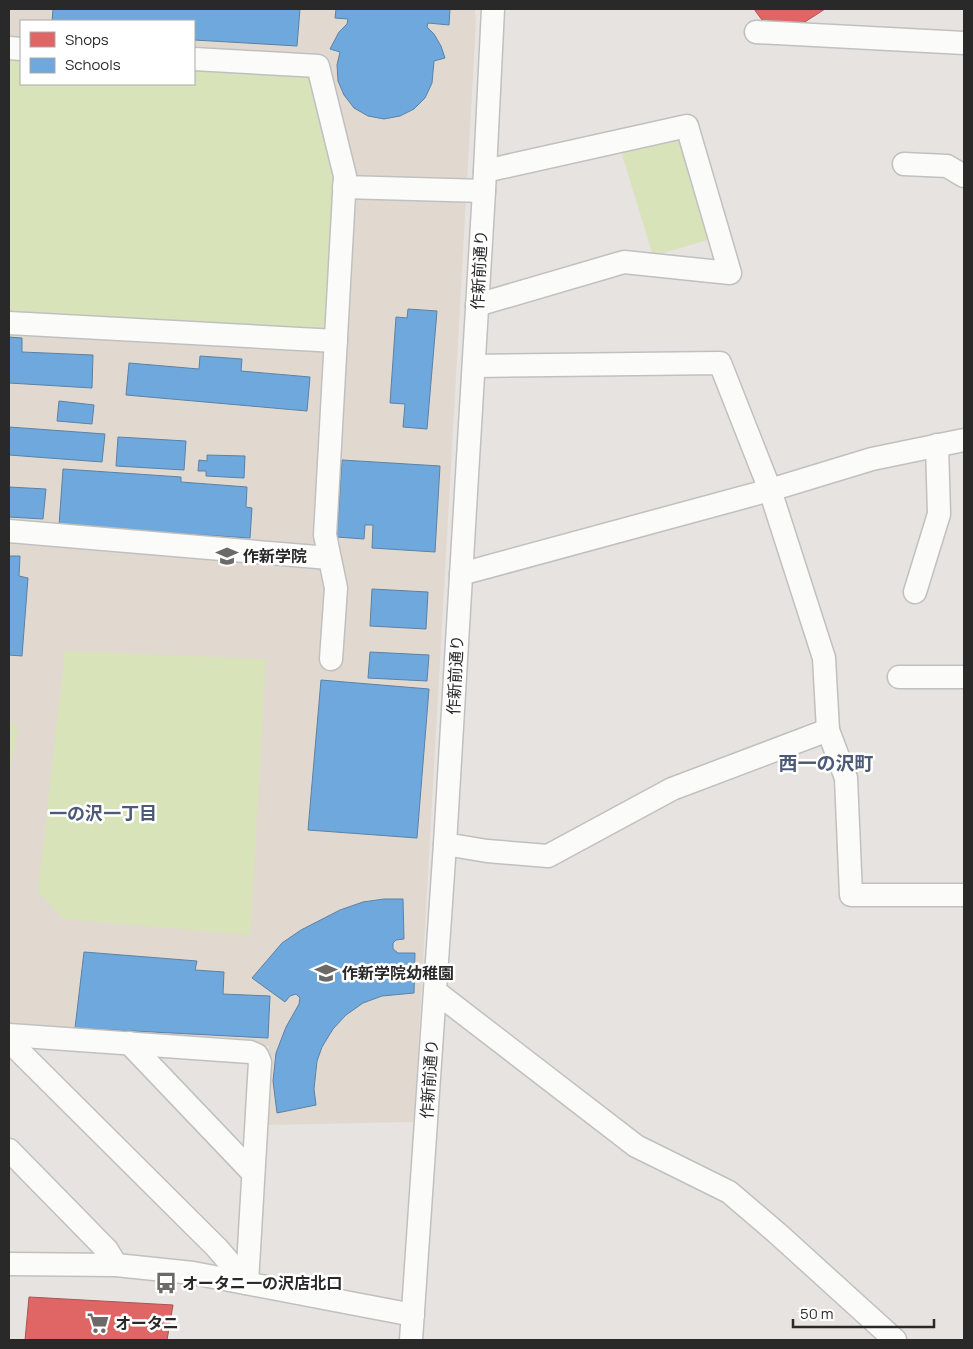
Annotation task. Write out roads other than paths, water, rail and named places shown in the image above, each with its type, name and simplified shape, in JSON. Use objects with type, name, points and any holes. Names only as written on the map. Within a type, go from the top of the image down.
[{"type":"street","name":"作新前通り","points":[[411,1340],[436,992],[485,181],[493,9]]},
{"type":"street","points":[[756,32],[964,43]]},
{"type":"street","points":[[195,59],[318,66],[345,176],[325,535],[336,588],[331,659]]},
{"type":"street","points":[[344,187],[485,181],[686,126],[730,273],[624,262],[477,305]]},
{"type":"street","points":[[904,164],[947,166],[964,176]]},
{"type":"street","points":[[9,323],[336,342]]},
{"type":"street","points":[[474,366],[720,363],[770,490],[824,658],[828,730],[846,778],[851,895],[964,895]]},
{"type":"street","points":[[460,574],[770,490],[872,459],[964,440]]},
{"type":"street","points":[[915,592],[939,514],[937,445]]},
{"type":"street","points":[[9,531],[330,558]]},
{"type":"street","points":[[900,677],[964,677]]},
{"type":"street","points":[[445,844],[548,856],[672,789],[828,730]]},
{"type":"street","points":[[436,992],[636,1146],[728,1192],[777,1233],[895,1340]]},
{"type":"street","points":[[9,1035],[257,1054],[260,1062],[247,1283]]},
{"type":"street","points":[[9,1041],[218,1248],[247,1283]]},
{"type":"street","points":[[129,1044],[253,1173]]},
{"type":"street","points":[[9,1150],[107,1250],[116,1265]]},
{"type":"street","points":[[9,1264],[116,1265],[193,1273],[412,1315]]},
{"type":"place","name":"作新学院","points":[[227,556]]},
{"type":"place","name":"作新学院幼稚園","points":[[326,973]]},
{"type":"place","name":"オータニ一の沢店北口","points":[[166,1283]]},
{"type":"place","name":"オータニ","points":[[98,1323]]},
{"type":"district","name":"西一の沢町","points":[[826,763]]},
{"type":"district","name":"一の沢一丁目","points":[[103,813]]}]
